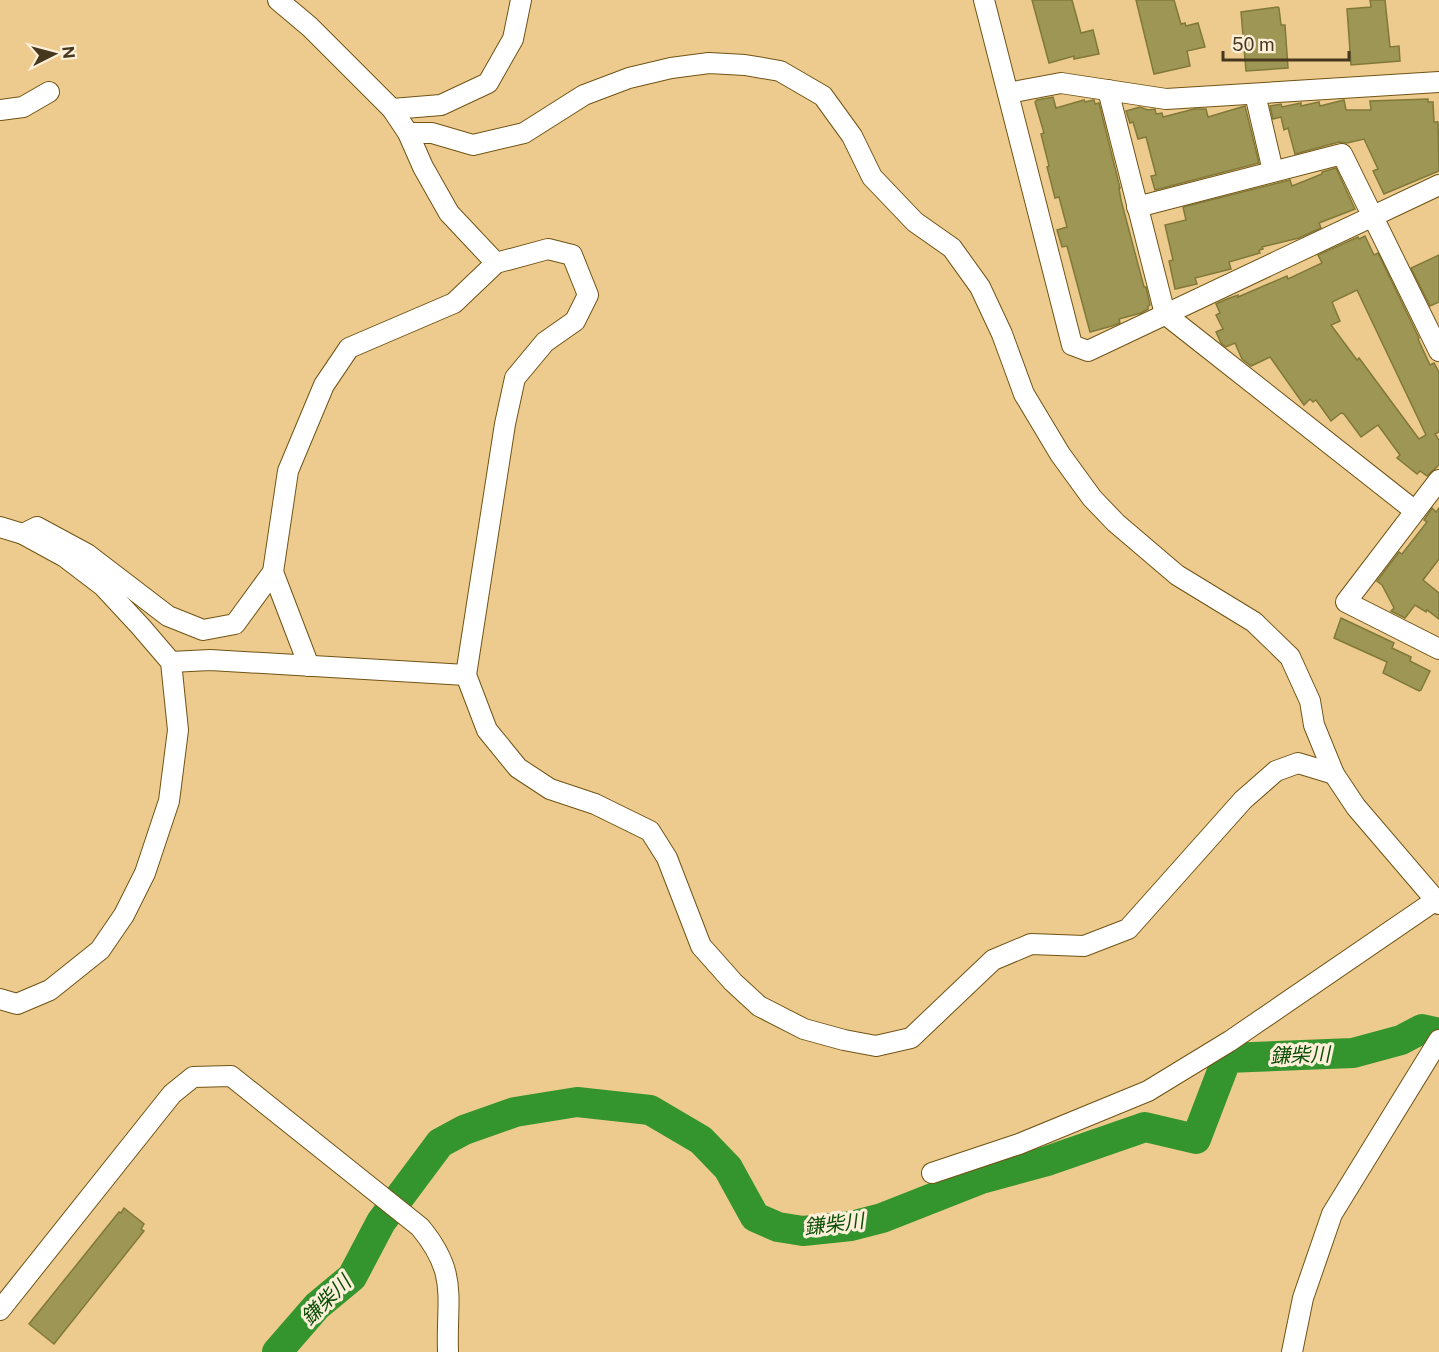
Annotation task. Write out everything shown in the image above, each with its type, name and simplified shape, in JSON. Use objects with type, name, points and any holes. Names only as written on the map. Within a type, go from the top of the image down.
[{"type":"street","points":[[278,0],[310,27],[392,109],[408,133],[448,213],[496,263]]},
{"type":"street","points":[[392,109],[441,105],[488,83],[513,39],[521,0]]},
{"type":"street","points":[[984,0],[1072,345],[1088,351],[1439,186]]},
{"type":"street","points":[[408,133],[432,133],[473,145],[524,133],[584,95],[629,78],[671,68],[709,63],[745,65],[780,71],[823,96],[852,136],[872,177],[915,222],[952,248],[980,287],[1002,334],[1024,394],[1060,454],[1092,498],[1116,523],[1177,574],[1254,622],[1290,657],[1310,701],[1314,725],[1334,774],[1356,807],[1437,902],[1230,1041],[1148,1091],[1019,1144],[933,1173]]},
{"type":"street","points":[[1008,93],[1061,83],[1166,99],[1439,82]]},
{"type":"street","points":[[1108,90],[1165,314],[1415,511]]},
{"type":"street","points":[[0,110],[23,107],[49,92]]},
{"type":"street","points":[[1255,94],[1273,171]]},
{"type":"street","points":[[1137,207],[1342,154],[1373,216],[1433,324],[1439,351]]},
{"type":"street","points":[[23,534],[37,527],[87,554],[168,616],[203,630],[235,624],[273,572],[288,471],[324,385],[349,348],[454,303],[496,263],[548,249],[572,255],[588,295],[575,321],[545,342],[515,378],[505,424],[466,675],[487,730],[518,768],[549,789],[596,804],[650,831],[667,858],[701,946],[733,982],[759,1005],[804,1029],[876,1046],[911,1038],[993,960],[1031,944],[1084,946],[1128,929],[1243,800],[1276,771],[1298,763],[1334,774]]},
{"type":"street","points":[[1438,646],[1346,602],[1439,480]]},
{"type":"street","points":[[0,527],[23,534],[65,557],[102,586],[171,662],[178,730],[170,801],[145,873],[124,915],[100,950],[50,990],[17,1004],[0,999]]},
{"type":"street","points":[[273,572],[309,666]]},
{"type":"street","points":[[171,662],[210,660],[466,675]]},
{"type":"street","points":[[1292,1352],[1303,1298],[1332,1214],[1437,1042]]},
{"type":"street","points":[[0,1310],[172,1094],[194,1077],[231,1076],[420,1227],[441,1257],[448,1280],[448,1352]]},
{"type":"building","points":[[1032,0],[1072,0],[1081,33],[1093,30],[1099,54],[1074,59],[1074,56],[1049,63]]},
{"type":"building","points":[[1136,0],[1174,0],[1181,24],[1185,23],[1186,26],[1198,23],[1205,47],[1187,51],[1190,66],[1154,74]]},
{"type":"building","points":[[1370,0],[1385,0],[1390,47],[1399,46],[1400,61],[1351,65],[1347,9],[1371,7]]},
{"type":"building","points":[[1278,7],[1281,25],[1285,25],[1288,68],[1246,71],[1241,12]]},
{"type":"building","points":[[1053,97],[1056,108],[1084,100],[1085,102],[1094,100],[1095,104],[1099,103],[1121,200],[1150,305],[1141,313],[1119,319],[1120,323],[1090,332],[1067,246],[1062,247],[1057,230],[1067,227],[1059,197],[1055,198],[1047,167],[1049,166],[1041,134],[1044,133],[1035,102]]},
{"type":"building","points":[[1428,99],[1428,102],[1433,102],[1434,122],[1438,122],[1439,171],[1384,194],[1373,171],[1378,169],[1364,139],[1347,143],[1339,142],[1295,154],[1288,128],[1284,130],[1281,117],[1273,119],[1270,106],[1281,104],[1282,107],[1301,103],[1301,106],[1319,102],[1320,106],[1344,100],[1346,110],[1371,110],[1370,101]]},
{"type":"building","points":[[1245,106],[1259,163],[1155,190],[1151,176],[1156,175],[1146,137],[1138,139],[1133,122],[1130,123],[1126,111],[1140,107],[1148,110],[1155,109],[1156,114],[1162,113],[1163,117],[1194,109],[1206,109],[1208,117]]},
{"type":"building","points":[[1336,168],[1355,209],[1319,223],[1321,228],[1299,238],[1262,247],[1263,249],[1259,250],[1260,253],[1229,262],[1231,269],[1195,278],[1197,284],[1175,289],[1169,261],[1173,260],[1165,225],[1186,220],[1183,207],[1290,180],[1292,186]]},
{"type":"building","points":[[1365,236],[1374,255],[1378,253],[1430,365],[1434,363],[1439,372],[1439,432],[1435,434],[1439,440],[1439,465],[1427,476],[1420,471],[1417,474],[1397,458],[1400,455],[1378,425],[1361,437],[1344,414],[1341,413],[1331,421],[1316,400],[1313,402],[1310,399],[1304,405],[1270,357],[1251,366],[1242,359],[1235,343],[1226,347],[1221,343],[1216,332],[1223,329],[1216,315],[1220,313],[1216,304],[1287,276],[1288,279],[1322,263],[1318,255],[1358,237],[1359,239]],"holes":[[[1357,290],[1426,435],[1419,439],[1359,358],[1357,360],[1331,325],[1340,321],[1332,302]]]},
{"type":"building","points":[[1439,255],[1439,302],[1430,306],[1411,268]]},
{"type":"building","points":[[1432,508],[1436,512],[1439,508],[1439,559],[1423,580],[1439,593],[1439,619],[1415,605],[1405,618],[1391,611],[1394,608],[1382,585],[1377,581],[1399,552],[1402,554],[1427,522],[1424,520]]},
{"type":"building","points":[[1341,618],[1394,643],[1392,648],[1411,657],[1410,661],[1430,671],[1421,690],[1383,673],[1387,662],[1334,638]]},
{"type":"building","points":[[124,1208],[144,1224],[141,1229],[144,1231],[54,1344],[29,1324]]},
{"type":"waterway","name":"鎌柴川","points":[[277,1352],[317,1306],[352,1277],[381,1222],[440,1143],[464,1130],[515,1112],[577,1102],[650,1110],[701,1140],[728,1168],[755,1217],[778,1227],[803,1231],[851,1226],[882,1218],[981,1179],[1047,1161],[1145,1127],[1196,1139],[1227,1058],[1353,1053],[1401,1040],[1422,1029],[1439,1033]]}]
